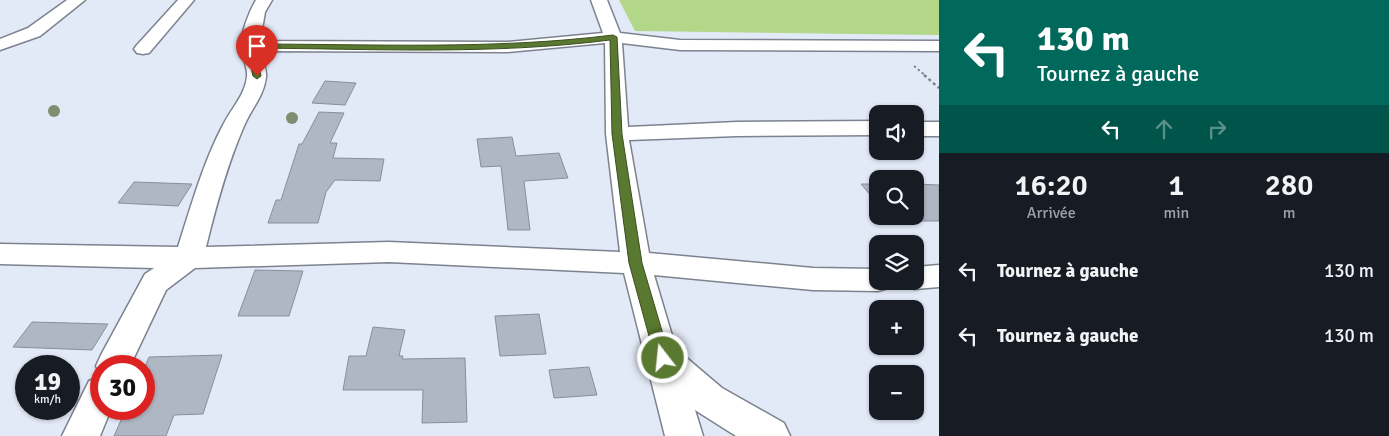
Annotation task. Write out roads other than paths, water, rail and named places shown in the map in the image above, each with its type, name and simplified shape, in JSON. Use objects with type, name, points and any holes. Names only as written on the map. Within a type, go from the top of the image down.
[{"type":"street","points":[[0,45],[34,32],[77,0]]},
{"type":"street","points":[[143,49],[186,0]]},
{"type":"street","points":[[118,355],[155,282],[189,258],[207,194],[221,156],[234,124],[251,96],[257,76],[250,46],[257,12],[264,0]]},
{"type":"street","points":[[599,0],[613,37],[617,134],[636,263],[684,436]]},
{"type":"street","points":[[250,46],[507,47],[564,44],[613,37],[680,45],[939,46]]},
{"type":"street","points":[[617,134],[747,129],[869,128]]},
{"type":"street","points":[[924,129],[939,129]]},
{"type":"street","points":[[0,254],[189,258],[389,252],[636,263],[813,279],[869,280]]},
{"type":"street","points":[[924,277],[939,276]]},
{"type":"street","points":[[663,358],[709,400],[771,436]]},
{"type":"street","points":[[81,436],[90,416]]}]
